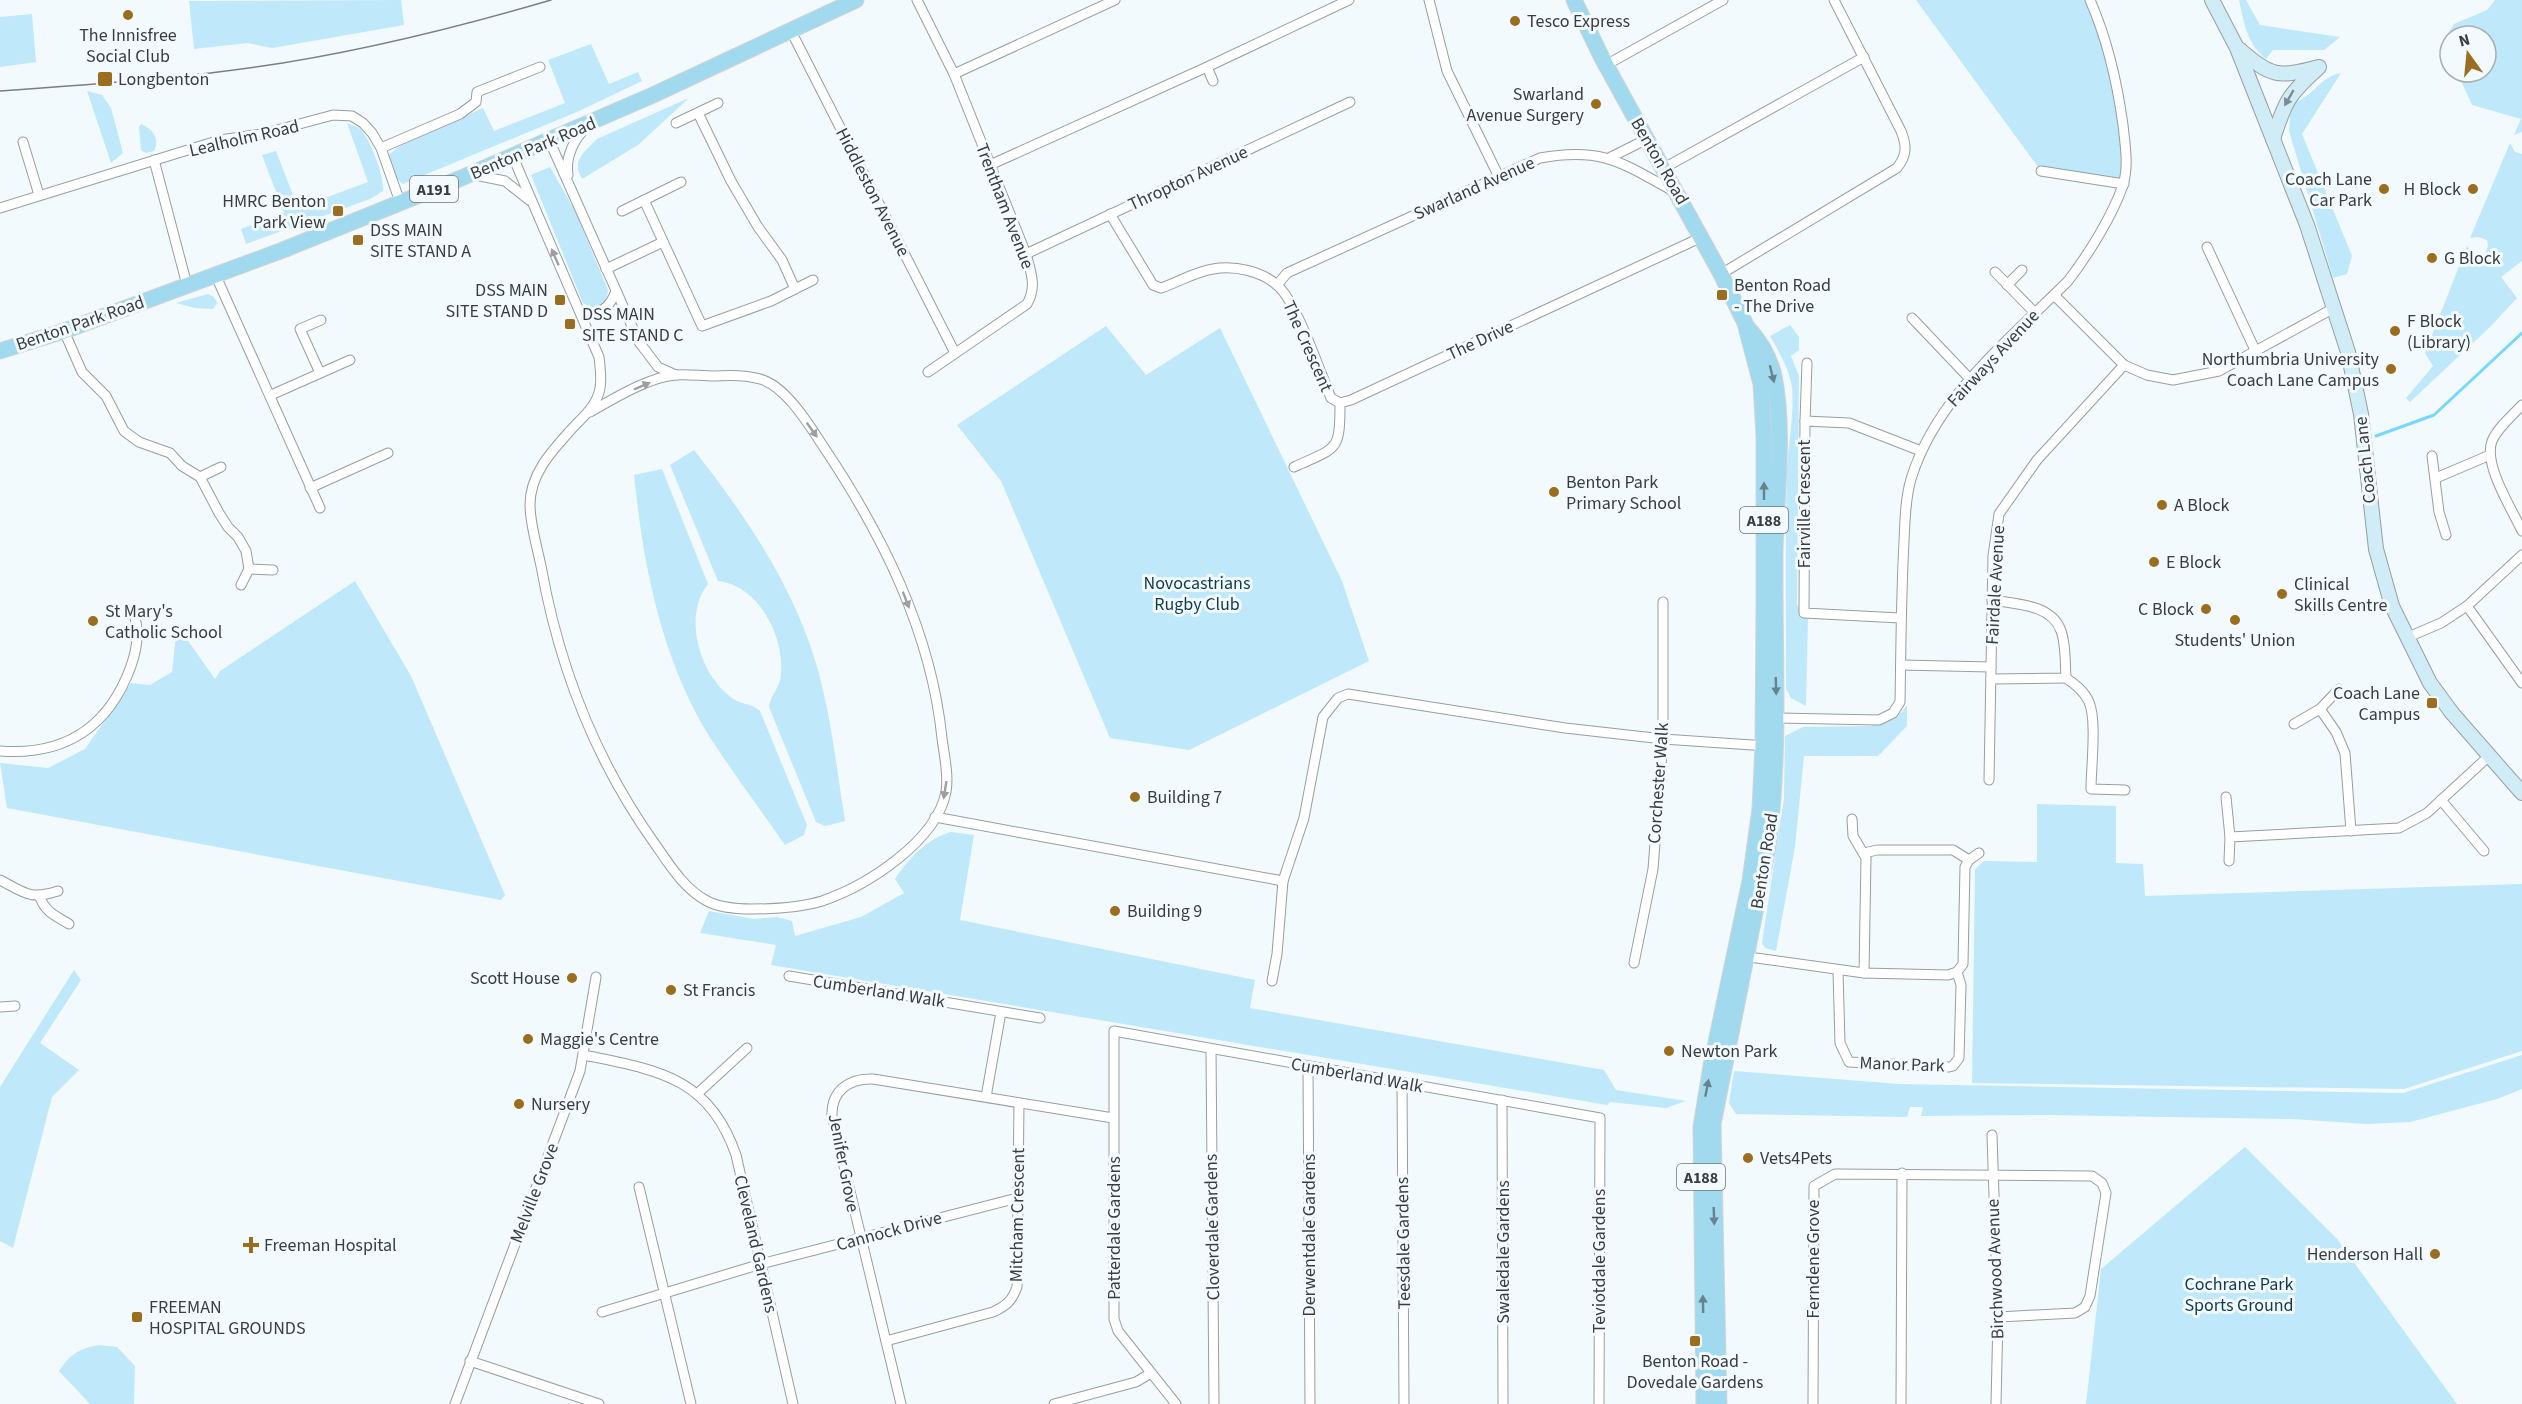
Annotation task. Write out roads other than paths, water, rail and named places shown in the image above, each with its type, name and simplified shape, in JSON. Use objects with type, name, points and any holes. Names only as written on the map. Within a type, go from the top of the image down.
[{"type":"main road","name":"Benton Park Road","points":[[0,351],[64,331],[187,285],[472,174],[592,123],[856,0]]},
{"type":"main road","name":"Benton Road","points":[[1574,0],[1606,65],[1721,274],[1744,324],[1761,384],[1764,435],[1769,746],[1741,955],[1713,1128],[1719,1404]]},
{"type":"main road","name":"Benton Road","points":[[1704,1404],[1701,1127],[1709,1077],[1741,955]]},
{"type":"street","name":"Trentham Avenue","points":[[917,0],[954,74],[1026,254],[1033,282],[1033,294],[1027,304],[928,372]]},
{"type":"street","points":[[954,74],[1115,0]]},
{"type":"street","points":[[990,165],[1349,0]]},
{"type":"street","points":[[1429,0],[1447,70],[1499,177]]},
{"type":"street","points":[[1606,65],[1723,0]]},
{"type":"street","name":"Fairways Avenue","points":[[1770,718],[1879,720],[1893,713],[1900,702],[1900,618],[1910,481],[1921,451],[1944,411],[1970,379],[2080,266],[2124,184],[2127,155],[2119,96],[2110,52],[2090,0]]},
{"type":"street","name":"Coach Lane","points":[[2212,0],[2237,48],[2274,139],[2307,225],[2348,352],[2361,414],[2376,549],[2392,606],[2430,683],[2522,793]]},
{"type":"street","points":[[1721,274],[1898,168],[1906,153],[1905,141],[1837,1]]},
{"type":"street","name":"Hiddleston Avenue","points":[[791,31],[955,353]]},
{"type":"street","points":[[2237,48],[2276,75],[2294,74],[2319,67],[2293,90],[2284,107],[2274,139]]},
{"type":"street","points":[[1664,168],[1864,57]]},
{"type":"street","points":[[381,148],[460,114],[476,102],[477,92],[540,67]]},
{"type":"street","points":[[1207,67],[1213,81]]},
{"type":"street","name":"Thropton Avenue","points":[[1026,254],[1350,102]]},
{"type":"street","points":[[676,123],[718,103]]},
{"type":"street","points":[[698,113],[731,181],[758,227],[782,260],[795,289]]},
{"type":"street","name":"Lealholm Road","points":[[0,208],[220,140],[262,134],[333,116],[352,116],[363,123],[381,148],[400,202]]},
{"type":"street","points":[[570,187],[566,165],[581,132],[592,123]]},
{"type":"street","points":[[1610,158],[1647,139]]},
{"type":"street","points":[[23,142],[39,195]]},
{"type":"street","points":[[550,142],[639,342],[658,367],[676,375]]},
{"type":"street","name":"Swarland Avenue","points":[[1277,285],[1287,273],[1540,158],[1570,152],[1610,158],[1679,194]]},
{"type":"street","points":[[513,157],[599,357],[600,390],[590,412]]},
{"type":"street","points":[[154,160],[187,285]]},
{"type":"street","points":[[2041,171],[2124,184]]},
{"type":"street","points":[[472,174],[505,181],[532,204]]},
{"type":"street","points":[[622,211],[681,182]]},
{"type":"street","points":[[644,200],[702,327],[771,301],[813,280]]},
{"type":"street","name":"The Crescent","points":[[1110,214],[1153,285],[1161,288],[1190,274],[1232,267],[1246,270],[1277,285],[1290,301],[1331,398],[1340,403]]},
{"type":"street","name":"The Drive","points":[[1340,403],[1351,400],[1702,237]]},
{"type":"street","points":[[606,269],[663,242]]},
{"type":"street","points":[[2207,247],[2255,350]]},
{"type":"street","points":[[2007,285],[2022,270]]},
{"type":"street","points":[[1995,272],[2035,313]]},
{"type":"street","points":[[215,274],[271,394],[320,508]]},
{"type":"street","points":[[579,310],[589,313],[603,311],[613,300],[616,291]]},
{"type":"street","points":[[2054,295],[2124,365],[2147,375],[2173,380],[2219,371],[2334,308]]},
{"type":"street","points":[[1912,318],[1970,379]]},
{"type":"street","points":[[320,373],[300,329],[321,320]]},
{"type":"street","points":[[64,331],[82,372],[106,396],[124,431],[139,442],[170,453],[182,466],[200,477],[223,520],[238,537],[246,551],[249,569],[241,585]]},
{"type":"street","points":[[271,394],[350,360]]},
{"type":"street","points":[[1805,421],[1807,363]]},
{"type":"street","name":"Fairdale Avenue","points":[[1989,780],[1993,556],[1999,514],[2037,459],[2124,365]]},
{"type":"street","points":[[676,375],[726,375],[762,379],[781,390],[812,429],[865,510],[889,558],[919,634],[930,673],[941,728],[946,773],[946,792],[924,835],[887,869],[821,901],[783,909],[735,909],[708,902],[687,886],[637,818],[595,742],[576,700],[552,620],[530,506],[534,476],[568,433],[590,412],[649,383],[676,375]]},
{"type":"street","points":[[1294,467],[1333,449],[1340,434],[1340,403]]},
{"type":"street","points":[[2522,405],[2499,429],[2492,441],[2490,455],[2506,499],[2522,531]]},
{"type":"street","name":"Fairville Crescent","points":[[1900,618],[1804,613],[1805,421],[1849,423],[1921,451]]},
{"type":"street","points":[[310,488],[388,453]]},
{"type":"street","points":[[2436,478],[2490,455]]},
{"type":"street","points":[[2432,456],[2439,512],[2446,535]]},
{"type":"street","points":[[200,477],[220,467]]},
{"type":"street","points":[[2406,638],[2441,623],[2467,606],[2522,555]]},
{"type":"street","points":[[249,569],[273,570]]},
{"type":"street","points":[[1992,600],[2032,607],[2049,614],[2061,630],[2066,678]]},
{"type":"street","name":"Corchester Walk","points":[[1634,963],[1653,869],[1663,739],[1663,602]]},
{"type":"street","points":[[2467,606],[2522,683]]},
{"type":"street","points":[[0,751],[23,753],[48,749],[74,739],[96,724],[110,707],[126,678],[135,653],[137,623],[133,612]]},
{"type":"street","points":[[1901,665],[1991,667]]},
{"type":"street","points":[[1991,679],[2066,678],[2080,688],[2090,704],[2092,720],[2091,789],[2126,790]]},
{"type":"street","points":[[2294,724],[2320,709],[2339,689]]},
{"type":"street","points":[[1272,981],[1284,881],[1304,818],[1323,717],[1338,698],[1348,694],[1565,728],[1663,739],[1769,746]]},
{"type":"street","points":[[2320,709],[2336,732],[2345,753],[2352,831]]},
{"type":"street","points":[[2230,837],[2398,828],[2427,813],[2489,756]]},
{"type":"street","points":[[2226,798],[2230,837],[2229,861]]},
{"type":"street","points":[[2441,800],[2484,851]]},
{"type":"street","points":[[935,817],[1284,881]]},
{"type":"street","points":[[1852,819],[1853,836],[1864,853],[1863,973]]},
{"type":"street","points":[[1864,853],[1877,850],[1953,850],[1969,860],[1980,853]]},
{"type":"street","name":"Manor Park","points":[[1839,971],[1839,1032],[1843,1052],[1849,1062],[1953,1066],[1959,1058],[1961,985],[1957,972],[1963,964],[1964,871],[1969,860]]},
{"type":"street","points":[[0,880],[29,895],[40,897],[58,891]]},
{"type":"street","points":[[40,897],[49,912],[69,924]]},
{"type":"street","points":[[1741,955],[1863,973],[1948,975],[1957,972]]},
{"type":"street","name":"Cumberland Walk","points":[[789,976],[1040,1018]]},
{"type":"street","name":"Melville Grove","points":[[455,1404],[575,1085],[584,1055],[596,977]]},
{"type":"street","points":[[0,1006],[15,1006]]},
{"type":"street","points":[[986,1097],[1001,1012]]},
{"type":"street","name":"Cumberland Walk","points":[[1114,1031],[1600,1118]]},
{"type":"street","name":"Patterdale Gardens","points":[[1114,1031],[1114,1319],[1118,1331],[1176,1404]]},
{"type":"street","points":[[697,1094],[747,1048]]},
{"type":"street","name":"Cloverdale Gardens","points":[[1211,1049],[1214,1404]]},
{"type":"street","name":"Cleveland Gardens","points":[[584,1055],[654,1070],[676,1080],[697,1094],[720,1121],[731,1142],[794,1404]]},
{"type":"street","name":"Derwentdale Gardens","points":[[1308,1067],[1310,1404]]},
{"type":"street","name":"Jenifer Grove","points":[[901,1404],[832,1116],[833,1102],[840,1089],[851,1082],[865,1079],[1113,1118]]},
{"type":"street","name":"Teesdale Gardens","points":[[1402,1082],[1404,1404]]},
{"type":"street","name":"Swaledale Gardens","points":[[1502,1100],[1503,1404]]},
{"type":"street","name":"Mitcham Crescent","points":[[886,1341],[993,1312],[1005,1306],[1013,1298],[1017,1287],[1019,1103]]},
{"type":"street","name":"Teviotdale Gardens","points":[[1599,1404],[1600,1118]]},
{"type":"street","name":"Birchwood Avenue","points":[[1992,1135],[1991,1174],[1998,1317],[1995,1404]]},
{"type":"street","points":[[1901,1404],[1902,1173]]},
{"type":"street","name":"Ferndene Grove","points":[[1813,1404],[1814,1186],[1834,1174],[2092,1176],[2102,1183],[2106,1192],[2090,1296],[2085,1307],[2075,1313],[1998,1317]]},
{"type":"street","points":[[639,1187],[691,1404]]},
{"type":"street","name":"Cannock Drive","points":[[602,1312],[761,1264],[1017,1198]]},
{"type":"street","points":[[470,1361],[599,1404]]},
{"type":"street","points":[[1054,1404],[1136,1382],[1150,1373]]},
{"type":"waterway","points":[[2376,436],[2434,415],[2522,333]]},
{"type":"tram line","points":[[0,91],[163,78],[302,60],[428,33],[551,0]]},
{"type":"place","name":"The Innisfree Social Club","points":[[128,15]]},
{"type":"place","name":"Tesco Express","points":[[1515,21]]},
{"type":"place","name":"Longbenton","points":[[105,79]]},
{"type":"place","name":"Swarland Avenue Surgery","points":[[1596,104]]},
{"type":"place","name":"Coach Lane Car Park","points":[[2384,189]]},
{"type":"place","name":"H Block","points":[[2473,189]]},
{"type":"place","name":"HMRC Benton Park View","points":[[338,211]]},
{"type":"place","name":"DSS MAIN SITE STAND A","points":[[358,240]]},
{"type":"place","name":"G Block","points":[[2432,258]]},
{"type":"place","name":"Benton Road - The Drive","points":[[1722,295]]},
{"type":"place","name":"DSS MAIN SITE STAND D","points":[[560,300]]},
{"type":"place","name":"DSS MAIN SITE STAND C","points":[[570,324]]},
{"type":"place","name":"F Block (Library)","points":[[2395,331]]},
{"type":"place","name":"Northumbria University Coach Lane Campus","points":[[2391,369]]},
{"type":"place","name":"Benton Park Primary School","points":[[1554,492]]},
{"type":"place","name":"A Block","points":[[2162,505]]},
{"type":"place","name":"E Block","points":[[2154,562]]},
{"type":"place","name":"Clinical Skills Centre","points":[[2282,594]]},
{"type":"place","name":"C Block","points":[[2206,609]]},
{"type":"place","name":"Students' Union","points":[[2235,620]]},
{"type":"place","name":"St Mary's Catholic School","points":[[93,621]]},
{"type":"place","name":"Coach Lane Campus","points":[[2432,703]]},
{"type":"place","name":"Building 7","points":[[1135,797]]},
{"type":"place","name":"Building 9","points":[[1115,911]]},
{"type":"place","name":"Scott House","points":[[572,978]]},
{"type":"place","name":"St Francis","points":[[671,990]]},
{"type":"place","name":"Maggie's Centre","points":[[528,1039]]},
{"type":"place","name":"Newton Park","points":[[1669,1051]]},
{"type":"place","name":"Nursery","points":[[519,1104]]},
{"type":"place","name":"Vets4Pets","points":[[1748,1158]]},
{"type":"place","name":"Freeman Hospital","points":[[251,1245]]},
{"type":"place","name":"Henderson Hall","points":[[2435,1254]]},
{"type":"place","name":"FREEMAN HOSPITAL GROUNDS","points":[[137,1317]]},
{"type":"place","name":"Benton Road - Dovedale Gardens","points":[[1695,1341]]},
{"type":"park label","name":"Novocastrians Rugby Club","points":[[1197,593]]},
{"type":"park label","name":"Cochrane Park Sports Ground","points":[[2239,1294]]}]
